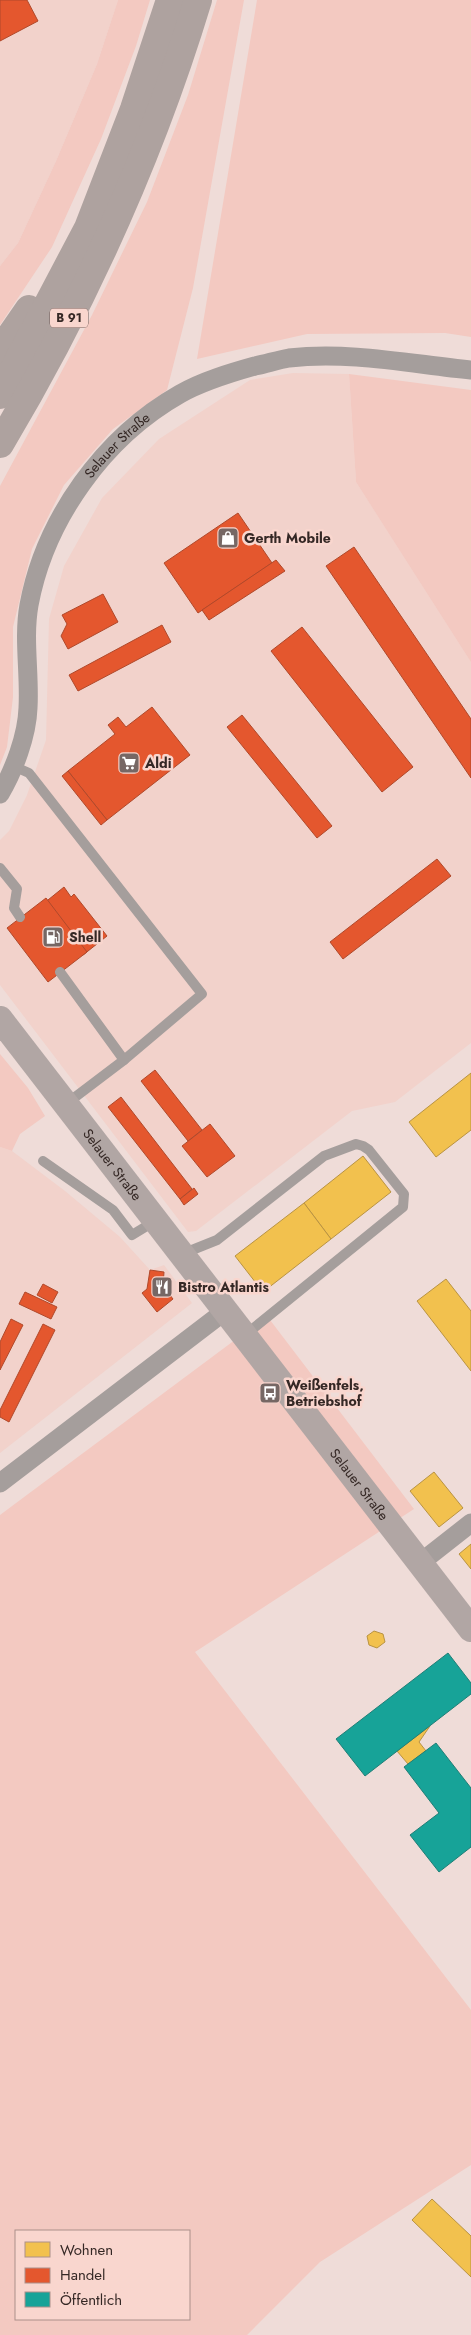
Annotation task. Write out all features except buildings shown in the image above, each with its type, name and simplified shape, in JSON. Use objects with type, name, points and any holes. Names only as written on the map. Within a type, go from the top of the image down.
[{"type":"highway","name":"B 91","points":[[0,395],[88,228],[134,109],[170,0]]},
{"type":"highway","name":"B 91","points":[[0,444],[34,385],[106,243],[157,121],[198,0]]},
{"type":"highway","points":[[0,351],[26,314],[65,245],[88,228]]},
{"type":"main road","name":"Selauer Straße","points":[[0,1019],[471,1629]]},
{"type":"street","name":"Selauer Straße","points":[[0,794],[21,743],[28,708],[26,636],[29,606],[42,559],[62,517],[76,494],[95,467],[132,429],[152,412],[180,394],[238,371],[287,358],[341,356],[471,370]]},
{"type":"street","points":[[0,1483],[225,1311]]},
{"type":"street","points":[[420,1563],[471,1523]]},
{"type":"lane","points":[[13,766],[29,774],[202,994],[124,1060],[66,1104]]},
{"type":"lane","points":[[0,868],[16,889],[14,908],[20,918]]},
{"type":"lane","points":[[60,972],[124,1060]]},
{"type":"lane","points":[[182,1254],[217,1240],[324,1156],[356,1144],[369,1150],[404,1194],[405,1201],[403,1207],[244,1335]]},
{"type":"lane","points":[[43,1161],[113,1210],[132,1235],[156,1220]]},
{"type":"shaded area","points":[[0,0],[118,0],[97,64],[56,161],[18,243],[0,266]]},
{"type":"shaded area","points":[[118,0],[150,0],[136,46],[101,139],[52,247],[0,325],[0,266],[18,243],[56,161],[97,64]]},
{"type":"shaded area","points":[[217,0],[244,0],[193,288],[167,390],[113,429],[64,485],[32,549],[13,627],[13,697],[7,747],[0,765],[0,486],[92,315],[147,202],[188,95]]},
{"type":"shaded area","points":[[257,0],[471,0],[471,337],[445,333],[307,334],[197,359]]},
{"type":"shaded area","points":[[293,373],[349,374],[356,482],[471,659],[471,1043],[395,1102],[352,1111],[196,1231],[188,1232],[0,985],[0,840],[9,831],[27,795],[46,740],[49,619],[64,566],[102,498],[159,439],[250,380]]},
{"type":"shaded area","points":[[349,374],[471,390],[471,662],[356,482]]},
{"type":"shaded area","points":[[0,1054],[28,1088],[45,1116],[20,1134],[12,1151],[0,1147]]},
{"type":"shaded area","points":[[0,1147],[12,1151],[65,1191],[120,1237],[150,1270],[164,1265],[192,1303],[0,1453]]},
{"type":"shaded area","points":[[267,1316],[414,1509],[195,1652],[471,2010],[471,2165],[320,2262],[247,2335],[0,2335],[0,1515]]},
{"type":"place","name":"Gerth Mobile","points":[[228,538]]},
{"type":"place","name":"Aldi","points":[[129,763]]},
{"type":"place","name":"Shell","points":[[53,937]]},
{"type":"place","name":"Bistro Atlantis","points":[[162,1287]]},
{"type":"place","name":"Weißenfels, Betriebshof","points":[[270,1393]]}]
